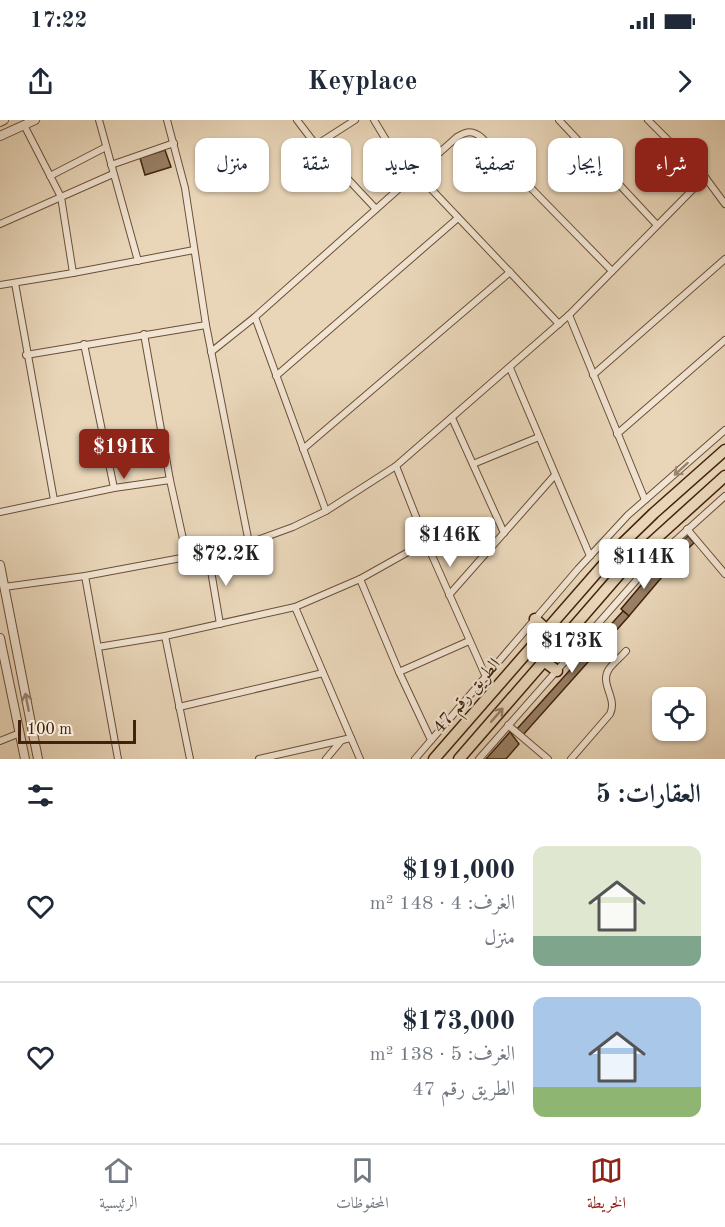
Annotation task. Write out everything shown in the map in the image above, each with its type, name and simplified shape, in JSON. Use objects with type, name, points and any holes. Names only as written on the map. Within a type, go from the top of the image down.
[{"type":"highway","name":"الطريق رقم 47","points":[[434,759],[636,529],[723,454]]},
{"type":"highway","name":"الطريق رقم 47","points":[[459,759],[649,543],[725,476]]},
{"type":"highway","points":[[535,619],[547,630]]},
{"type":"highway","points":[[544,661],[557,671]]},
{"type":"street","points":[[0,122],[4,120]]},
{"type":"street","points":[[0,136],[35,120]]},
{"type":"street","points":[[99,120],[138,261]]},
{"type":"street","points":[[167,120],[185,188],[206,325],[249,543]]},
{"type":"street","points":[[297,120],[311,138]]},
{"type":"street","points":[[327,138],[355,120]]},
{"type":"street","points":[[374,120],[385,138]]},
{"type":"street","points":[[559,120],[657,225]]},
{"type":"street","points":[[648,120],[666,138]]},
{"type":"street","points":[[24,125],[61,197],[73,273]]},
{"type":"street","points":[[441,151],[457,137],[469,131],[476,133],[612,272]]},
{"type":"street","points":[[111,165],[174,143]]},
{"type":"street","points":[[50,176],[106,147]]},
{"type":"street","points":[[0,224],[114,174]]},
{"type":"street","points":[[708,181],[725,204]]},
{"type":"street","points":[[351,182],[376,209]]},
{"type":"street","points":[[211,352],[255,317],[395,192]]},
{"type":"street","points":[[434,192],[559,324]]},
{"type":"street","points":[[4,587],[86,576],[208,553],[249,543],[293,527],[326,511],[396,466],[510,368],[569,315],[690,192]]},
{"type":"street","points":[[276,376],[458,218]]},
{"type":"street","points":[[0,285],[194,250]]},
{"type":"street","points":[[593,375],[725,259]]},
{"type":"street","points":[[303,449],[510,272]]},
{"type":"street","points":[[15,283],[26,355],[54,500]]},
{"type":"street","points":[[569,315],[645,500]]},
{"type":"street","points":[[255,317],[326,511]]},
{"type":"street","points":[[26,355],[206,325]]},
{"type":"street","points":[[144,334],[170,480],[187,557]]},
{"type":"street","points":[[617,434],[725,340]]},
{"type":"street","points":[[84,344],[114,488]]},
{"type":"street","points":[[510,368],[590,556]]},
{"type":"street","points":[[452,418],[504,533]]},
{"type":"street","points":[[415,759],[590,556],[645,500],[725,430]]},
{"type":"street","points":[[472,464],[539,436]]},
{"type":"street","points":[[396,466],[426,542],[486,677]]},
{"type":"street","points":[[449,595],[555,475]]},
{"type":"street","points":[[0,512],[114,488],[170,480]]},
{"type":"street","points":[[479,759],[655,560],[725,496]]},
{"type":"street","points":[[687,529],[725,574]]},
{"type":"street","points":[[98,647],[165,636],[295,607],[360,579],[426,542]]},
{"type":"street","points":[[208,553],[220,624]]},
{"type":"street","points":[[0,565],[38,759]]},
{"type":"street","points":[[86,576],[118,759]]},
{"type":"street","points":[[360,579],[399,672],[431,740]]},
{"type":"street","points":[[295,607],[360,759]]},
{"type":"street","points":[[165,636],[190,759]]},
{"type":"street","points":[[0,638],[3,668],[25,759]]},
{"type":"street","points":[[399,672],[469,641]]},
{"type":"street","points":[[571,759],[614,708],[606,677],[609,670],[626,651]]},
{"type":"street","points":[[179,707],[323,673]]},
{"type":"street","points":[[508,725],[548,759]]},
{"type":"street","points":[[0,741],[20,733]]},
{"type":"street","points":[[260,759],[351,738]]},
{"type":"street","points":[[326,759],[341,741]]},
{"type":"building","points":[[165,150],[171,167],[145,175],[140,158]]},
{"type":"building","points":[[688,536],[694,543],[665,569],[659,564]]},
{"type":"building","points":[[659,564],[667,571],[629,616],[621,609]]},
{"type":"building","points":[[623,611],[629,616],[523,735],[517,729]]},
{"type":"building","points":[[510,732],[519,744],[506,759],[486,759]]}]
